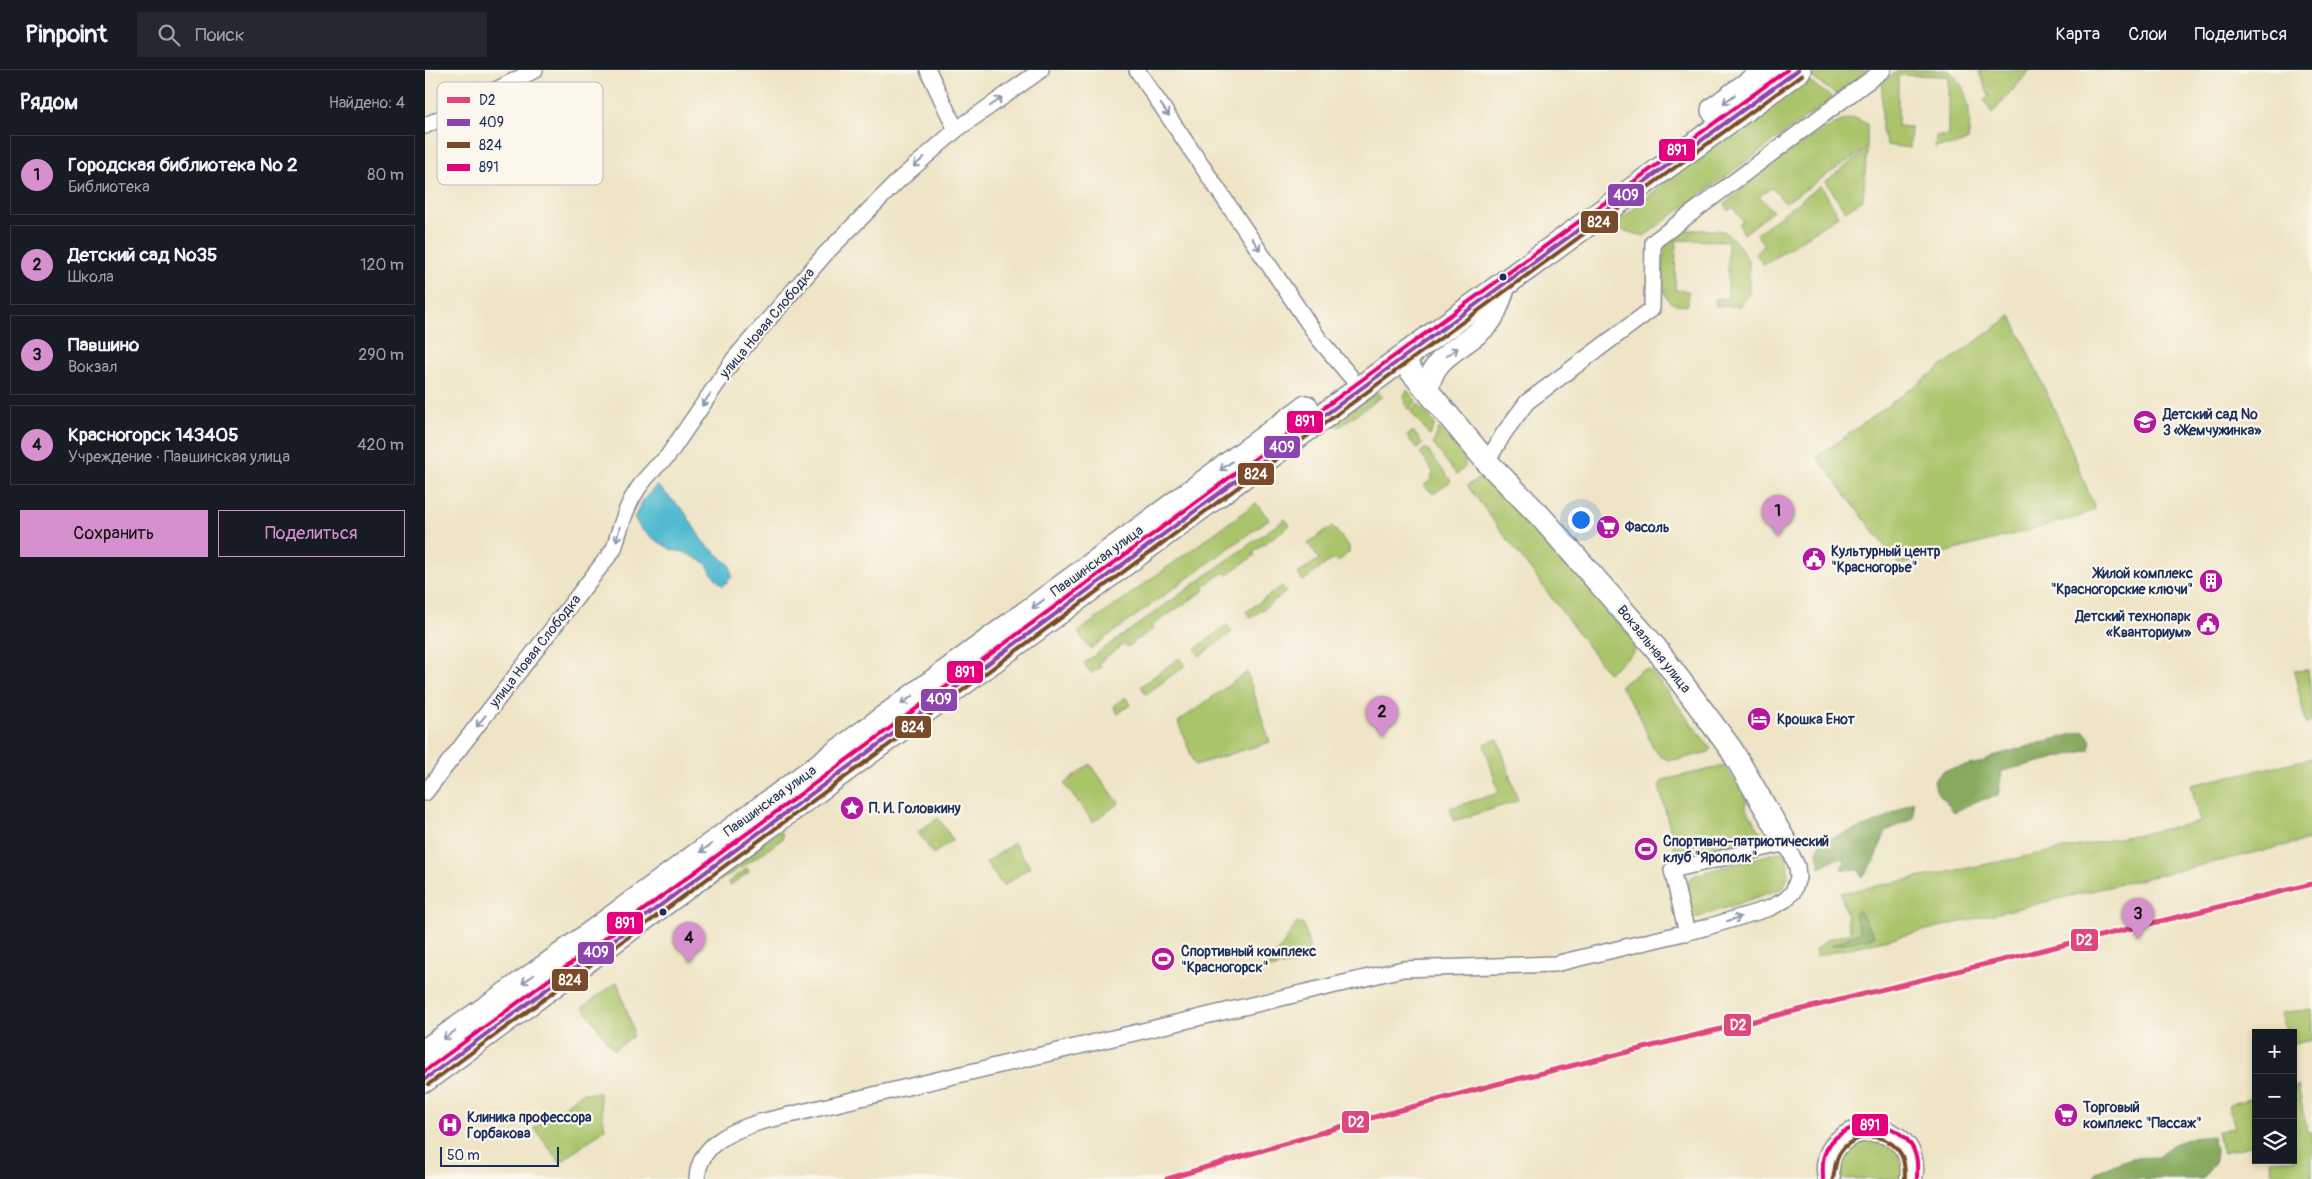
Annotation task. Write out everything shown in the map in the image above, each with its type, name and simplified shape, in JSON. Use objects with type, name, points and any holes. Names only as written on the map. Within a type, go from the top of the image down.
[{"type":"main road","name":"Павшинская улица","points":[[425,1052],[553,962],[1350,376],[1396,352],[1506,282],[1786,72]]},
{"type":"main road","name":"Павшинская улица","points":[[425,1079],[1396,352],[1786,72]]},
{"type":"street","points":[[511,82],[535,70]]},
{"type":"street","points":[[928,70],[956,130]]},
{"type":"street","name":"улица Новая Слободка","points":[[425,793],[615,549],[624,513],[637,490],[655,467],[667,457],[734,358],[826,253],[899,180],[956,130],[1041,70]]},
{"type":"street","points":[[1137,70],[1319,338],[1350,376]]},
{"type":"street","points":[[1487,462],[1503,433],[1527,402],[1652,309],[1653,242],[1883,70]]},
{"type":"street","points":[[425,126],[437,120]]},
{"type":"street","points":[[1427,391],[1428,379],[1433,368],[1478,333],[1491,320],[1506,282]]},
{"type":"street","name":"Вокзальная улица","points":[[1396,352],[1487,462],[1541,516],[1655,647],[1731,749],[1786,843]]},
{"type":"street","points":[[697,1179],[704,1154],[715,1143],[737,1129],[761,1122],[1403,969],[1555,964],[1687,933],[1770,908],[1785,900],[1793,892],[1798,878],[1797,866],[1786,843],[1671,870],[1687,933]]},
{"type":"street","points":[[1828,1178],[1831,1155],[1840,1143],[1852,1134],[1872,1130],[1891,1135],[1903,1145],[1910,1158],[1911,1179]]},
{"type":"green space","points":[[1819,70],[1870,70],[1837,95],[1810,76]]},
{"type":"green space","points":[[1899,70],[1948,70],[1955,77],[1961,84],[1967,102],[1970,121],[1968,140],[1957,145],[1935,147],[1936,136],[1948,136],[1948,76],[1898,75],[1898,126],[1911,127],[1910,148],[1887,145],[1882,131],[1882,83]]},
{"type":"green space","points":[[1978,70],[2030,70],[1992,114],[1984,99],[1989,96]]},
{"type":"green space","points":[[1807,80],[1833,98],[1644,236],[1614,228],[1613,226],[1665,182]]},
{"type":"green space","points":[[1855,118],[1867,124],[1867,148],[1785,203],[1772,188],[1759,196],[1773,211],[1744,234],[1739,224],[1743,221],[1733,207],[1729,211],[1724,204],[1806,140],[1824,129]]},
{"type":"green space","points":[[1867,150],[1863,200],[1845,211],[1826,181]]},
{"type":"green space","points":[[1821,185],[1838,216],[1764,265],[1755,253],[1765,246],[1756,234]]},
{"type":"green space","points":[[1682,230],[1718,230],[1727,233],[1739,246],[1749,261],[1749,294],[1740,306],[1716,306],[1715,299],[1728,298],[1728,241],[1676,240],[1675,290],[1688,291],[1688,305],[1673,304],[1669,301],[1666,296],[1663,279],[1665,248],[1669,234]]},
{"type":"green space","points":[[2011,316],[2066,435],[2095,509],[2081,516],[1899,565],[1817,457]]},
{"type":"green space","points":[[1407,390],[1416,401],[1409,410],[1404,400]]},
{"type":"green space","points":[[1378,392],[1382,396],[1339,427],[1334,423]]},
{"type":"green space","points":[[1418,404],[1435,424],[1430,436],[1411,412]]},
{"type":"green space","points":[[1439,428],[1465,457],[1465,467],[1457,475],[1433,444]]},
{"type":"green space","points":[[1413,431],[1423,444],[1417,449],[1407,436]]},
{"type":"green space","points":[[1426,448],[1451,481],[1434,494],[1423,486],[1431,480],[1433,472],[1420,453]]},
{"type":"green space","points":[[1488,477],[1635,641],[1634,652],[1608,673],[1469,488],[1468,485],[1479,478]]},
{"type":"green space","points":[[1256,503],[1269,519],[1090,649],[1078,632]]},
{"type":"green space","points":[[1285,519],[1290,525],[1253,552],[1255,555],[1227,575],[1224,572],[1203,586],[1205,590],[1151,626],[1153,629],[1127,647],[1124,644],[1098,663],[1101,667],[1091,673],[1084,663]]},
{"type":"green space","points":[[1332,526],[1349,546],[1349,552],[1338,562],[1334,558],[1303,581],[1298,574],[1319,559],[1308,543]]},
{"type":"green space","points":[[1282,586],[1286,592],[1251,618],[1246,612]]},
{"type":"green space","points":[[1227,625],[1232,632],[1200,656],[1195,649]]},
{"type":"green space","points":[[1179,658],[1185,666],[1146,694],[1141,686]]},
{"type":"green space","points":[[1647,669],[1653,673],[1711,749],[1709,752],[1669,760],[1660,756],[1653,748],[1637,710],[1620,686],[1642,670]]},
{"type":"green space","points":[[2308,670],[2312,699],[2312,722],[2306,724],[2294,671]]},
{"type":"green space","points":[[1247,672],[1270,742],[1195,765],[1178,722]]},
{"type":"green space","points":[[1125,697],[1131,704],[1118,714],[1113,706]]},
{"type":"green space","points":[[2084,731],[2091,740],[2089,750],[2002,771],[1998,796],[1977,801],[1954,812],[1936,790],[1934,781],[1943,771],[1983,762],[1996,755]]},
{"type":"green space","points":[[1498,739],[1518,801],[1454,821],[1450,808],[1499,793],[1484,744]]},
{"type":"green space","points":[[2312,758],[2312,839],[1816,956],[1815,950],[1828,939],[1851,933],[1841,893],[2200,822],[2191,785]],"holes":[[[1860,932],[1874,937],[1835,945]]]},
{"type":"green space","points":[[1090,764],[1119,803],[1093,822],[1064,784]]},
{"type":"green space","points":[[1724,766],[1746,796],[1746,808],[1766,841],[1685,860],[1676,853],[1659,786],[1663,780]]},
{"type":"green space","points":[[1913,801],[1914,818],[1886,831],[1872,865],[1862,877],[1859,870],[1841,869],[1845,859],[1834,859],[1820,867],[1817,853],[1822,841],[1880,821]]},
{"type":"green space","points":[[938,818],[953,840],[933,854],[918,832]]},
{"type":"green space","points":[[780,831],[783,835],[782,839],[711,887],[711,881]]},
{"type":"green space","points":[[1014,843],[1030,867],[1003,886],[986,863]]},
{"type":"green space","points":[[1779,852],[1786,855],[1788,872],[1783,888],[1696,918],[1692,917],[1684,886],[1690,878],[1701,873]]},
{"type":"green space","points":[[747,868],[749,872],[729,886],[728,882]]},
{"type":"green space","points":[[1859,910],[1875,937],[1831,946],[1860,932],[1854,913]]},
{"type":"green space","points":[[1297,923],[1304,925],[1312,959],[1266,970]]},
{"type":"green space","points":[[617,982],[633,1029],[632,1037],[614,1050],[583,1007]]},
{"type":"green space","points":[[2312,1009],[2312,1040],[2297,1043],[2297,1029],[2285,1029],[2281,1013]]},
{"type":"green space","points":[[2297,1086],[2307,1132],[2312,1132],[2312,1179],[2274,1179],[2270,1164],[2297,1164]]},
{"type":"green space","points":[[582,1093],[599,1093],[605,1129],[560,1163],[534,1128]]},
{"type":"green space","points":[[2252,1098],[2252,1145],[2223,1153],[2217,1132],[2235,1127],[2228,1105]]},
{"type":"green space","points":[[1869,1136],[1898,1150],[1905,1179],[1836,1179],[1841,1152]]},
{"type":"green space","points":[[2213,1136],[2216,1151],[2214,1164],[2202,1179],[2094,1179],[2096,1172],[2131,1158],[2158,1157],[2173,1144],[2190,1138]]},
{"type":"water","points":[[657,485],[684,511],[703,542],[730,565],[732,577],[723,586],[712,574],[706,563],[684,552],[672,550],[641,529],[634,518],[643,500]]},
{"type":"transit line","name":"891","points":[[425,1071],[1397,354],[1787,70]]},
{"type":"transit line","name":"409","points":[[425,1079],[1401,359],[1798,70]]},
{"type":"transit line","name":"824","points":[[429,1084],[1405,364],[1802,75]]},
{"type":"transit line","name":"D2","points":[[1167,1179],[1360,1121],[1497,1084],[2312,884]]},
{"type":"transit line","name":"891","points":[[1823,1179],[1823,1158],[1831,1143],[1842,1133],[1856,1127],[1870,1125],[1885,1127],[1898,1133],[1909,1142],[1917,1158],[1917,1179]]},
{"type":"transit line","name":"824","points":[[1833,1179],[1837,1159],[1846,1146],[1854,1140],[1872,1137],[1881,1138],[1896,1148],[1903,1159],[1905,1179]]},
{"type":"place","name":"Детский сад № 3 «Жемчужинка»","points":[[2145,422]]},
{"type":"place","name":"Фасоль","points":[[1608,527]]},
{"type":"place","name":"Городская библиотека № 2","points":[[1778,536]]},
{"type":"place","name":"Культурный центр \"Красногорье\"","points":[[1814,559]]},
{"type":"place","name":"Жилой комплекс \"Красногорские ключи\"","points":[[2211,581]]},
{"type":"place","name":"Детский технопарк «Кванториум»","points":[[2208,624]]},
{"type":"place","name":"Крошка Енот","points":[[1759,719]]},
{"type":"place","name":"Детский сад №35","points":[[1382,737]]},
{"type":"place","name":"П. И. Головкину","points":[[852,808]]},
{"type":"place","name":"Спортивно-патриотический клуб \"Ярополк\"","points":[[1646,849]]},
{"type":"place","name":"Павшино","points":[[2138,939]]},
{"type":"place","name":"Спортивный комплекс \"Красногорск\"","points":[[1163,959]]},
{"type":"place","name":"Красногорск 143405","points":[[689,963]]},
{"type":"place","name":"Торговый комплекс \"Пассаж\"","points":[[2066,1115]]},
{"type":"place","name":"Клиника профессора Горбакова","points":[[450,1125]]}]
